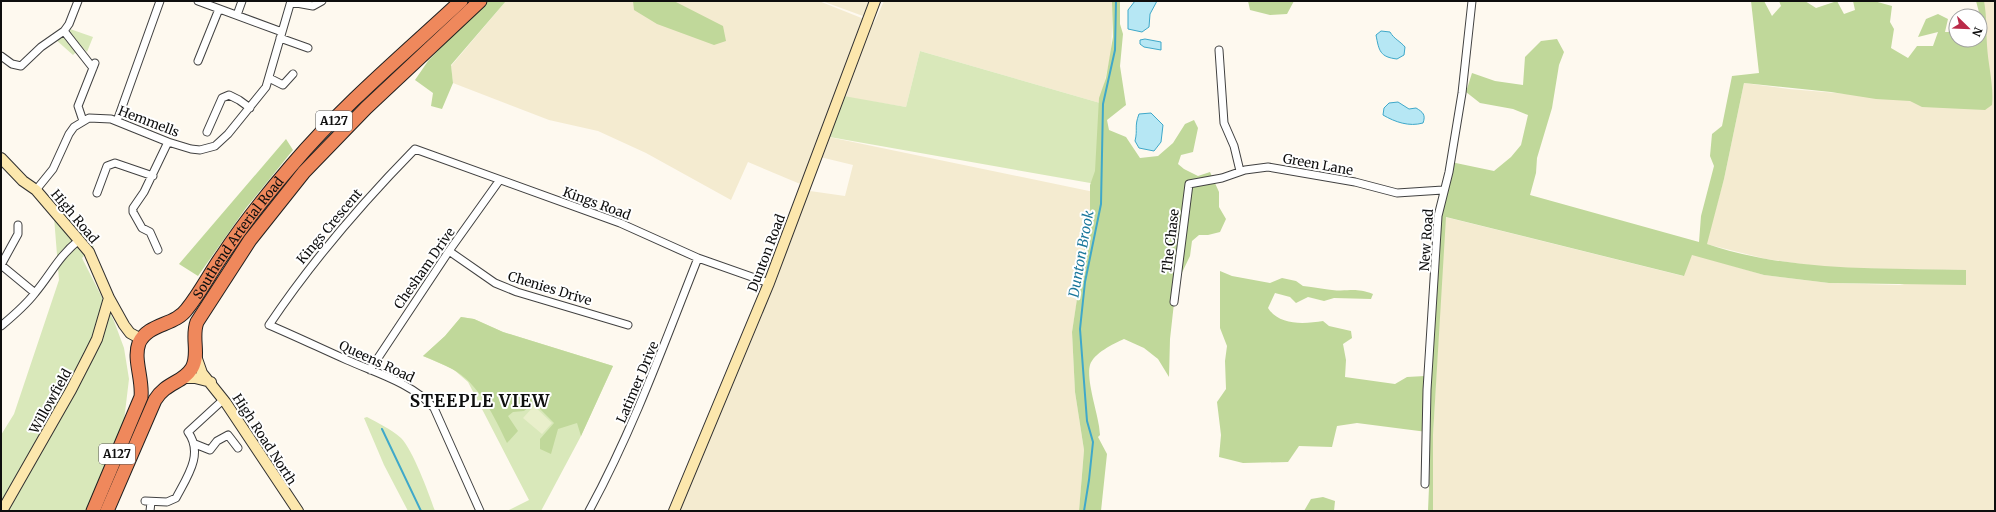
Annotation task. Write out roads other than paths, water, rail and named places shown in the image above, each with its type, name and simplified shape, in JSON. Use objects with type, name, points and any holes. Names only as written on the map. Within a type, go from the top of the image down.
[{"type":"highway","name":"Southend Arterial Road","points":[[141,339],[148,331],[181,317],[222,255],[260,204],[293,164],[359,95],[461,1]]},
{"type":"highway","name":"Southend Arterial Road","points":[[107,511],[155,400],[162,389],[182,378],[192,368],[196,354],[194,330],[201,314],[233,264],[269,214],[341,132],[480,1]]},
{"type":"highway","name":"A127","points":[[93,511],[141,397],[142,383],[137,351],[141,339]]},
{"type":"street","points":[[1,56],[12,64],[20,66],[46,43],[64,31],[69,24],[78,1]]},
{"type":"street","points":[[117,121],[160,1]]},
{"type":"street","points":[[199,1],[237,15],[308,48]]},
{"type":"street","points":[[237,15],[242,1]]},
{"type":"street","name":"Hemmells","points":[[83,121],[96,118],[111,119],[168,142],[191,149],[200,150],[215,146],[250,108],[266,87],[291,2],[313,6],[322,1]]},
{"type":"street","name":"Dunton Road","points":[[674,511],[769,283],[875,1]]},
{"type":"street","name":"New Road","points":[[1425,484],[1427,390],[1438,216],[1443,190],[1449,172],[1462,93],[1472,1]]},
{"type":"street","points":[[198,61],[219,9]]},
{"type":"street","points":[[36,190],[53,169],[68,134],[83,121],[78,106],[94,65],[64,31]]},
{"type":"street","points":[[1219,50],[1224,124],[1234,146],[1240,171]]},
{"type":"street","points":[[269,78],[283,85],[293,74]]},
{"type":"street","points":[[207,132],[222,98],[229,96],[239,100],[250,108]]},
{"type":"street","points":[[158,250],[150,232],[142,228],[133,208],[153,176],[168,142]]},
{"type":"street","name":"Kings Road","points":[[415,149],[499,181],[620,223],[698,258],[769,283]]},
{"type":"street","name":"Kings Crescent","points":[[269,325],[306,272],[338,232],[378,187],[415,149]]},
{"type":"street","name":"High Road","points":[[1,158],[23,181],[36,190],[89,252],[109,298],[130,333],[141,339]]},
{"type":"street","points":[[97,193],[107,166],[115,163],[153,176]]},
{"type":"street","name":"Green Lane","points":[[1189,184],[1222,178],[1240,171],[1268,167],[1355,182],[1398,193],[1443,190]]},
{"type":"street","name":"Chesham Drive","points":[[370,370],[449,251],[499,181]]},
{"type":"street","name":"The Chase","points":[[1174,302],[1189,184]]},
{"type":"street","points":[[18,225],[18,234],[1,265],[35,293]]},
{"type":"street","points":[[1,326],[22,309],[59,258],[79,240]]},
{"type":"street","name":"Chenies Drive","points":[[449,251],[495,283],[517,292],[628,325]]},
{"type":"street","name":"Latimer Drive","points":[[589,511],[643,399],[698,258]]},
{"type":"street","name":"Willowfield","points":[[2,511],[90,354],[97,339],[109,298]]},
{"type":"street","name":"Queens Road","points":[[269,325],[370,370],[416,392],[426,399],[434,408],[480,511]]},
{"type":"street","name":"High Road North","points":[[196,354],[202,373],[224,399],[298,511]]},
{"type":"street","points":[[182,378],[195,378],[211,382]]},
{"type":"street","points":[[150,511],[148,502],[167,502],[176,498],[194,460],[195,444],[188,432],[224,399]]},
{"type":"street","points":[[195,444],[210,450],[217,441],[228,435],[238,448]]},
{"type":"water","points":[[1135,1],[1157,1],[1150,14],[1149,27],[1142,32],[1128,29],[1128,10]]},
{"type":"water","points":[[1381,31],[1390,32],[1405,47],[1404,55],[1397,59],[1387,57],[1381,52],[1376,35]]},
{"type":"water","points":[[1145,39],[1161,42],[1161,50],[1144,47],[1140,44],[1140,40]]},
{"type":"water","points":[[1398,102],[1409,109],[1416,108],[1420,111],[1424,116],[1423,123],[1402,123],[1383,115],[1384,108],[1389,103]]},
{"type":"water","points":[[1151,113],[1163,125],[1161,142],[1154,151],[1139,148],[1135,141],[1139,114]]},
{"type":"waterway","name":"Dunton Brook","points":[[1084,511],[1093,442],[1087,421],[1080,329],[1085,282],[1101,204],[1103,104],[1115,50],[1116,1]]},
{"type":"waterway","points":[[382,429],[421,511]]},
{"type":"district","name":"STEEPLE VIEW","points":[[480,401]]}]
